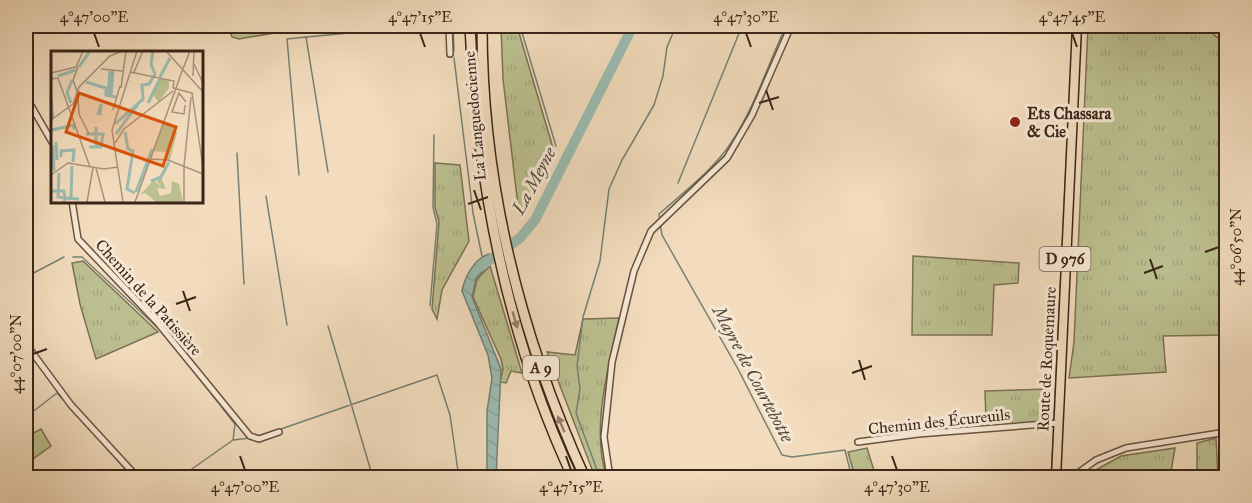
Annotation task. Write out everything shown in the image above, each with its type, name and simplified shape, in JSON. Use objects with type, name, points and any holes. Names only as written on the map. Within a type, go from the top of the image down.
[{"type":"highway","name":"La Languedocienne","points":[[470,26],[475,118],[499,263],[529,367],[573,477]]},
{"type":"highway","name":"La Languedocienne","points":[[482,26],[486,118],[509,256],[540,366],[585,477]]},
{"type":"main road","name":"Route de Roquemaure","points":[[1056,477],[1077,26]]},
{"type":"street","points":[[449,26],[450,54]]},
{"type":"street","points":[[610,477],[604,437],[612,362],[634,271],[651,231],[727,158],[752,115],[791,26]]},
{"type":"street","points":[[26,97],[51,140]]},
{"type":"street","name":"Chemin de la Patissière","points":[[72,202],[78,238],[157,321],[250,436],[259,439],[279,432]]},
{"type":"street","points":[[26,344],[71,405],[138,477]]},
{"type":"street","name":"Chemin des Écureuils","points":[[858,442],[918,434],[1058,423]]},
{"type":"street","points":[[1071,477],[1096,460],[1126,448],[1227,432]]},
{"type":"green space","points":[[228,26],[286,26],[286,31],[239,39],[232,37]]},
{"type":"green space","points":[[501,26],[517,26],[553,148],[532,195],[519,214],[503,79]]},
{"type":"green space","points":[[1088,26],[1211,26],[1214,35],[1222,40],[1226,55],[1226,335],[1163,336],[1166,372],[1069,378],[1074,342]]},
{"type":"green space","points":[[435,163],[460,165],[469,241],[442,290],[437,319],[432,309],[439,222],[435,207]]},
{"type":"green space","points":[[913,256],[1019,263],[1018,283],[994,285],[992,335],[912,335]]},
{"type":"green space","points":[[83,261],[158,332],[96,359],[80,304],[72,263]]},
{"type":"green space","points":[[490,266],[522,373],[511,371],[506,383],[500,382],[503,369],[501,359],[473,297],[477,279]]},
{"type":"green space","points":[[619,318],[606,377],[601,419],[602,459],[607,477],[595,477],[547,352],[575,355],[583,319]]},
{"type":"green space","points":[[1049,389],[1048,423],[1005,426],[986,422],[985,391]]},
{"type":"green space","points":[[41,429],[51,446],[26,464],[26,437]]},
{"type":"green space","points":[[1216,438],[1218,477],[1197,477],[1197,443]]},
{"type":"green space","points":[[867,448],[876,477],[855,477],[848,452]]},
{"type":"green space","points":[[1175,448],[1170,477],[1083,477],[1121,456]]},
{"type":"water","points":[[489,254],[491,263],[476,278],[472,297],[501,369],[496,478],[487,477],[487,411],[492,378],[488,355],[462,291],[471,268],[479,259]]},
{"type":"waterway","points":[[307,37],[422,26]]},
{"type":"waterway","points":[[453,26],[454,51]]},
{"type":"waterway","points":[[520,26],[556,146]]},
{"type":"waterway","points":[[523,33],[573,26]]},
{"type":"waterway","name":"La Meyne","points":[[480,267],[520,238],[535,220],[633,26]]},
{"type":"waterway","points":[[600,478],[576,413],[580,389],[577,366],[583,317],[600,261],[609,189],[622,160],[654,105],[663,76],[667,47],[676,26]]},
{"type":"waterway","points":[[678,183],[742,26]]},
{"type":"waterway","name":"Mayre de Courtebotte","points":[[659,217],[659,214],[707,172],[731,143],[754,100],[786,26]]},
{"type":"waterway","points":[[1080,52],[1081,26]]},
{"type":"waterway","points":[[299,175],[287,39],[306,37],[328,172]]},
{"type":"waterway","points":[[454,58],[473,213],[482,256]]},
{"type":"waterway","points":[[1054,420],[1069,101]]},
{"type":"waterway","points":[[430,306],[437,224],[433,207],[434,135]]},
{"type":"waterway","points":[[237,153],[244,284]]},
{"type":"waterway","points":[[266,196],[287,325]]},
{"type":"waterway","name":"Mayre de Courtebotte","points":[[660,224],[662,235],[738,369],[782,455],[792,457],[845,450],[852,478]]},
{"type":"waterway","points":[[26,277],[64,257]]},
{"type":"waterway","points":[[73,257],[82,257],[160,330]]},
{"type":"waterway","points":[[328,326],[373,478]]},
{"type":"waterway","points":[[177,350],[235,424],[233,440],[182,476]]},
{"type":"waterway","points":[[278,430],[437,375],[450,415],[459,478]]},
{"type":"waterway","points":[[26,417],[57,393],[68,405]]},
{"type":"waterway","points":[[81,419],[133,478]]},
{"type":"waterway","points":[[1051,478],[1054,425]]},
{"type":"waterway","points":[[258,436],[267,433]]},
{"type":"waterway","points":[[233,440],[250,438]]},
{"type":"place","name":"Ets Chassara & Cie","points":[[1015,122]]}]
